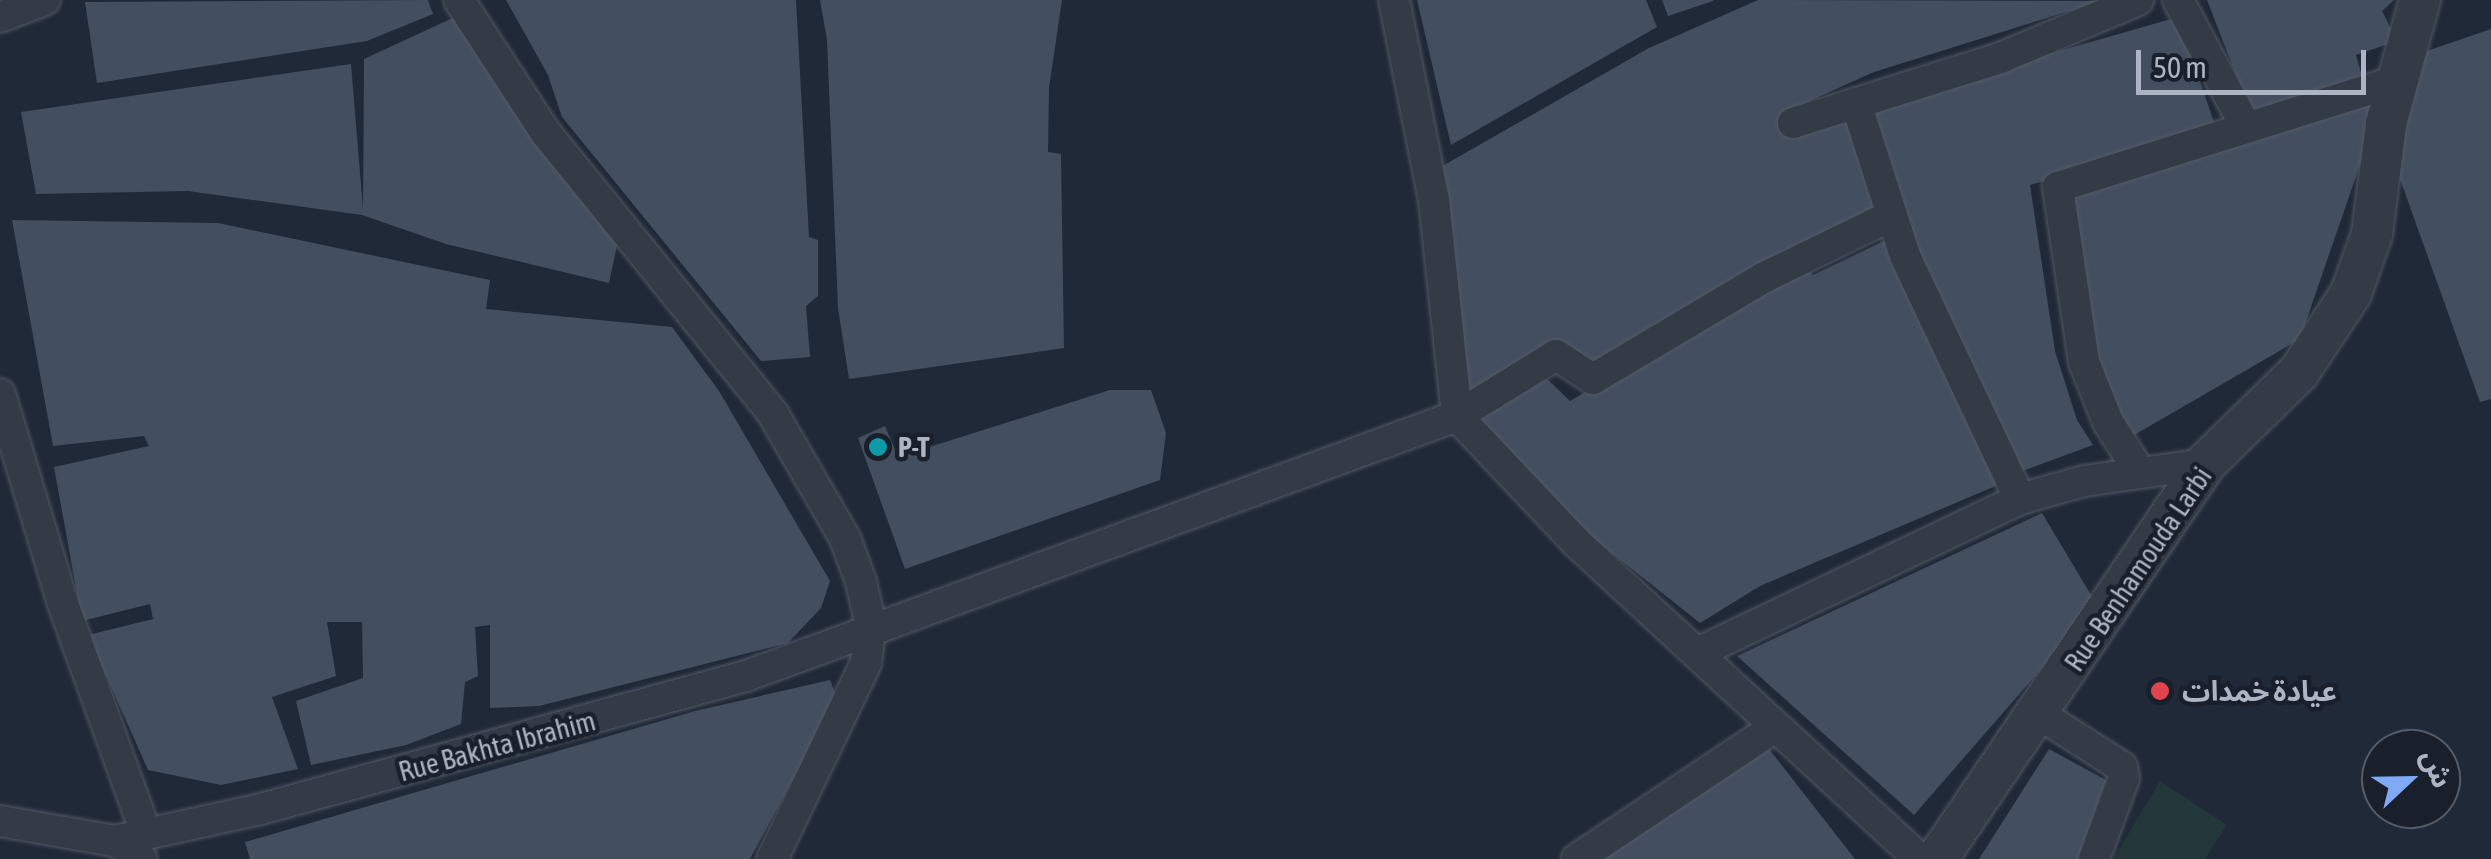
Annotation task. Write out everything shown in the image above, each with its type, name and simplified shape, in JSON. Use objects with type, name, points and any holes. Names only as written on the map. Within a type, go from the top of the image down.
[{"type":"street","points":[[0,17],[45,0]]},
{"type":"street","points":[[459,0],[546,132],[774,414],[845,538],[871,626],[853,700],[772,859]]},
{"type":"street","points":[[1394,0],[1434,200],[1457,416],[1564,530],[1772,729],[1920,859]]},
{"type":"street","points":[[1793,123],[2000,58],[2138,0]]},
{"type":"street","points":[[2178,0],[2246,128]]},
{"type":"street","name":"Rue Benhamouda Larbi","points":[[1937,859],[2040,715],[2205,464],[2300,372],[2351,293],[2372,234],[2396,81],[2420,0]]},
{"type":"street","points":[[2139,471],[2108,422],[2084,362],[2056,192],[2074,179],[2396,81]]},
{"type":"street","points":[[1856,103],[1890,216],[2020,499]]},
{"type":"street","name":"Rue Bakhta Ibrahim","points":[[57,845],[115,841],[144,846],[746,676],[871,626],[1457,416],[1556,355],[1590,380],[1764,278],[1890,216]]},
{"type":"street","points":[[0,394],[62,601],[144,846]]},
{"type":"street","points":[[1696,653],[2020,499],[2139,471],[2205,464]]},
{"type":"street","points":[[2040,715],[2122,767],[2124,778],[2094,859]]},
{"type":"street","points":[[1577,859],[1772,729]]},
{"type":"street","points":[[0,821],[57,845]]},
{"type":"shaded area","points":[[2160,781],[2227,825],[2205,859],[2113,859]]},
{"type":"building","points":[[428,0],[433,14],[367,41],[97,83],[85,2]]},
{"type":"building","points":[[506,0],[796,0],[809,237],[818,240],[818,296],[806,306],[810,357],[761,361],[562,117],[548,75]]},
{"type":"building","points":[[820,0],[1062,0],[1049,88],[1048,152],[1061,154],[1064,348],[849,379],[838,308],[827,40]]},
{"type":"building","points":[[1417,0],[1646,0],[1657,27],[1451,145]]},
{"type":"building","points":[[1662,0],[1713,0],[1713,1],[1668,16]]},
{"type":"building","points":[[1758,0],[2101,1],[1874,72],[1785,112],[1847,118],[1881,210],[1588,378],[1561,346],[1459,407],[1439,168],[1649,48]]},
{"type":"building","points":[[2207,0],[2394,0],[2382,11],[2397,41],[2356,55],[2364,83],[2251,114]]},
{"type":"building","points":[[457,16],[619,236],[609,283],[446,244],[362,215],[188,191],[36,194],[21,112],[351,64],[363,209],[364,59]]},
{"type":"building","points":[[2178,17],[2217,131],[2030,185],[2055,351],[2077,420],[2093,445],[2017,473],[1935,313],[1863,107]]},
{"type":"building","points":[[2491,29],[2491,399],[2480,402],[2396,168],[2403,157],[2391,126],[2421,53]]},
{"type":"building","points":[[2383,98],[2300,339],[2129,438],[2083,342],[2060,189]]},
{"type":"building","points":[[12,220],[218,223],[490,280],[486,309],[672,327],[719,391],[830,581],[821,608],[788,643],[539,706],[490,708],[490,625],[475,627],[478,676],[465,682],[461,724],[406,745],[311,765],[296,701],[363,678],[362,622],[327,622],[336,676],[272,697],[298,769],[221,785],[148,770],[88,635],[153,619],[150,604],[82,621],[54,467],[149,446],[144,436],[53,446]]},
{"type":"building","points":[[1890,238],[2005,482],[1760,586],[1700,623],[1579,527],[1466,419],[1537,369],[1570,401],[1804,264],[1813,275]]},
{"type":"building","points":[[1110,390],[1151,390],[1166,433],[1160,480],[905,569],[858,438],[885,426],[898,457]]},
{"type":"building","points":[[2042,513],[2097,605],[1914,815],[1737,656]]},
{"type":"building","points":[[830,680],[837,698],[750,859],[250,859],[245,842],[695,711]]},
{"type":"building","points":[[1769,749],[1855,859],[1596,859]]},
{"type":"building","points":[[2049,749],[2106,780],[2078,859],[1979,859]]},
{"type":"place","name":"P-T","points":[[878,447]]},
{"type":"place","name":"عيادة خمدات","points":[[2160,691]]}]
